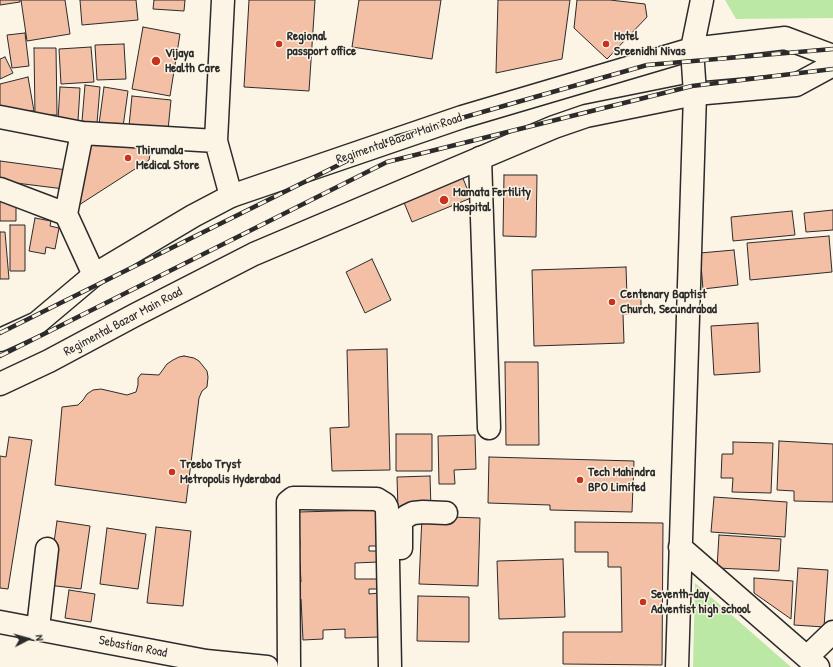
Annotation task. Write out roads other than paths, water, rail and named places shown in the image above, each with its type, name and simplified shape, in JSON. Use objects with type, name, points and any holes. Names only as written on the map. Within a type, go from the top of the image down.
[{"type":"street","points":[[223,0],[216,141],[232,196]]},
{"type":"street","points":[[677,667],[695,94],[692,49],[702,0]]},
{"type":"street","name":"Regimental Bazar Main Road","points":[[0,340],[37,323],[94,276],[193,216],[232,196],[462,116],[692,49],[785,38],[833,56]]},
{"type":"street","name":"Regimental Bazar Main Road","points":[[0,384],[49,361],[254,254],[554,127],[586,116],[695,94],[796,85],[833,65]]},
{"type":"street","points":[[0,118],[82,133],[216,141]]},
{"type":"street","points":[[82,133],[66,214],[94,276]]},
{"type":"street","points":[[480,158],[490,428]]},
{"type":"street","points":[[0,188],[66,214]]},
{"type":"street","points":[[289,667],[288,502],[293,498],[378,499],[385,504],[387,508],[390,667]]},
{"type":"street","points":[[401,667],[401,521],[413,513],[446,513]]},
{"type":"street","points":[[680,546],[812,662],[833,632]]},
{"type":"street","points":[[38,628],[47,549]]},
{"type":"street","name":"Sebastian Road","points":[[0,622],[206,661],[267,667]]},
{"type":"railway","points":[[0,333],[395,137],[647,65],[833,49]]},
{"type":"railway","points":[[0,356],[387,162],[692,86],[833,69]]},
{"type":"place","name":"Regional passport office","points":[[279,44]]},
{"type":"place","name":"Hotel Sreenidhi Nivas","points":[[606,44]]},
{"type":"place","name":"Vijaya Health Care","points":[[156,61]]},
{"type":"place","name":"Thirumala Medical Store","points":[[128,158]]},
{"type":"place","name":"Mamata Fertility Hospital","points":[[444,200]]},
{"type":"place","name":"Centenary Baptist Church, Secundrabad","points":[[612,302]]},
{"type":"place","name":"Treebo Tryst Metropolis Hyderabad","points":[[172,472]]},
{"type":"place","name":"Tech Mahindra BPO Limited","points":[[580,480]]},
{"type":"place","name":"Seventh-day Adventist high school","points":[[643,602]]}]
